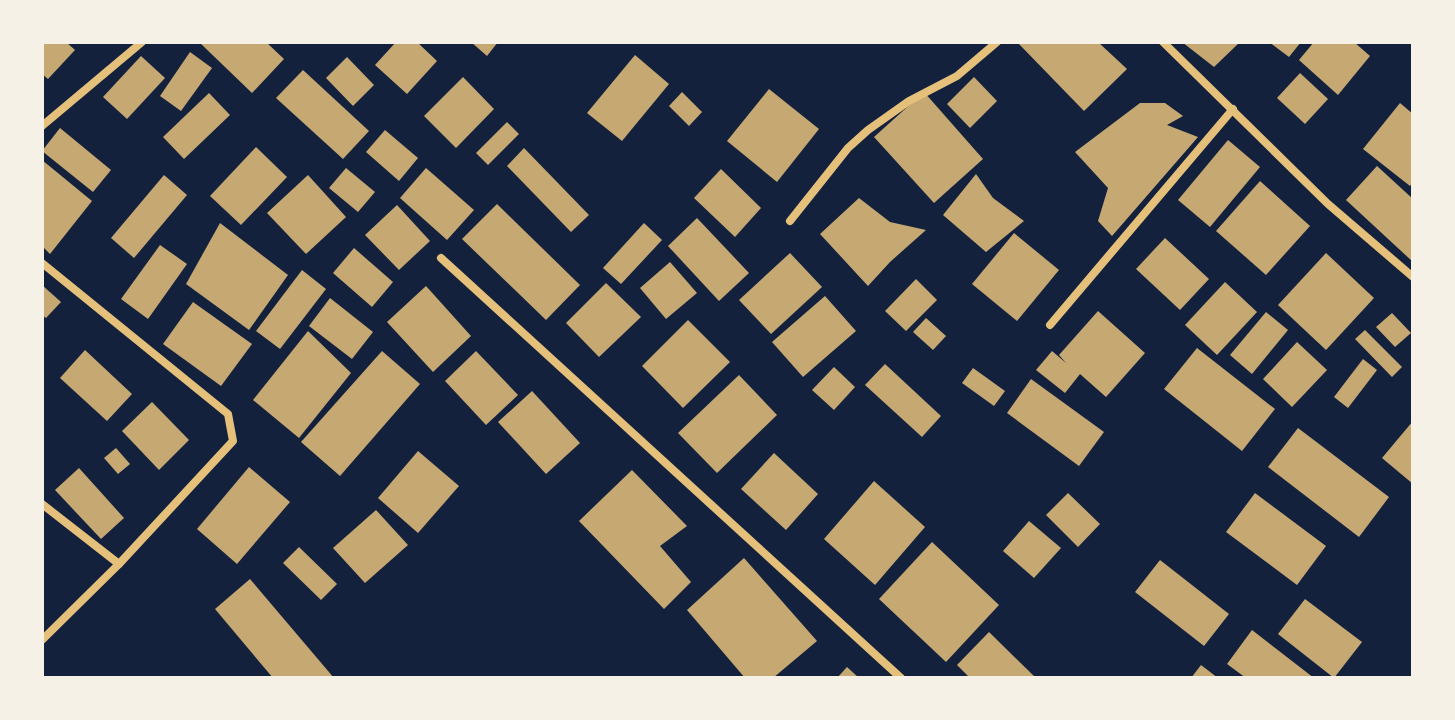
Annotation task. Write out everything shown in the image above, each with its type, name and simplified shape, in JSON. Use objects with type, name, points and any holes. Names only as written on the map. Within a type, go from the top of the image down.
[{"type":"street","points":[[42,126],[142,42]]},
{"type":"street","points":[[790,221],[848,148],[868,130],[909,101],[957,76],[997,42]]},
{"type":"street","points":[[1163,42],[1328,204],[1413,277]]},
{"type":"street","points":[[1050,325],[1233,109]]},
{"type":"street","points":[[441,258],[901,678]]},
{"type":"street","points":[[42,263],[228,414],[233,441],[119,564],[42,640]]},
{"type":"street","points":[[42,504],[119,564]]},
{"type":"building","points":[[42,42],[66,42],[75,50],[48,79],[42,74]]},
{"type":"building","points":[[199,42],[266,42],[284,59],[252,93]]},
{"type":"building","points":[[396,42],[417,42],[437,61],[407,94],[375,65]]},
{"type":"building","points":[[471,42],[498,42],[487,56]]},
{"type":"building","points":[[1017,42],[1098,42],[1127,69],[1084,111]]},
{"type":"building","points":[[1182,42],[1240,42],[1214,67]]},
{"type":"building","points":[[1269,42],[1301,42],[1289,57]]},
{"type":"building","points":[[1314,42],[1354,42],[1370,56],[1338,95],[1299,60]]},
{"type":"building","points":[[190,52],[212,68],[181,111],[160,96]]},
{"type":"building","points":[[635,55],[669,84],[622,141],[587,113]]},
{"type":"building","points":[[141,56],[165,78],[127,119],[103,97]]},
{"type":"building","points":[[347,57],[374,85],[353,106],[326,78]]},
{"type":"building","points":[[303,70],[369,131],[343,159],[276,98]]},
{"type":"building","points":[[1300,73],[1328,99],[1305,124],[1277,98]]},
{"type":"building","points":[[463,77],[494,109],[456,148],[424,116]]},
{"type":"building","points":[[974,77],[997,101],[970,128],[947,104]]},
{"type":"building","points":[[769,89],[819,129],[777,182],[727,141]]},
{"type":"building","points":[[682,92],[702,112],[689,126],[669,106]]},
{"type":"building","points":[[924,92],[983,159],[934,203],[874,137]]},
{"type":"building","points":[[209,93],[230,115],[184,159],[163,137]]},
{"type":"building","points":[[1140,103],[1165,103],[1183,116],[1167,125],[1198,137],[1112,236],[1098,221],[1108,188],[1075,152]]},
{"type":"building","points":[[1400,103],[1413,114],[1413,182],[1410,186],[1363,149]]},
{"type":"building","points":[[507,122],[519,134],[488,165],[476,153]]},
{"type":"building","points":[[60,128],[111,170],[93,192],[42,151]]},
{"type":"building","points":[[385,130],[418,158],[399,181],[366,152]]},
{"type":"building","points":[[1228,140],[1260,167],[1210,227],[1178,200]]},
{"type":"building","points":[[256,147],[287,177],[241,225],[210,196]]},
{"type":"building","points":[[524,148],[589,215],[571,232],[507,166]]},
{"type":"building","points":[[42,160],[92,201],[50,254],[42,246]]},
{"type":"building","points":[[1377,166],[1413,199],[1413,262],[1346,200]]},
{"type":"building","points":[[346,168],[375,192],[358,212],[329,188]]},
{"type":"building","points":[[426,168],[474,210],[447,240],[400,198]]},
{"type":"building","points":[[721,169],[761,208],[735,237],[694,198]]},
{"type":"building","points":[[976,174],[993,198],[1024,221],[986,252],[943,215]]},
{"type":"building","points":[[164,175],[187,195],[134,258],[111,238]]},
{"type":"building","points":[[308,175],[346,217],[306,254],[267,213]]},
{"type":"building","points":[[1260,181],[1310,226],[1266,275],[1216,231]]},
{"type":"building","points":[[859,198],[890,222],[926,230],[868,286],[820,234]]},
{"type":"building","points":[[497,204],[580,285],[546,320],[462,239]]},
{"type":"building","points":[[397,205],[430,241],[399,270],[365,235]]},
{"type":"building","points":[[697,218],[749,273],[719,301],[668,246]]},
{"type":"building","points":[[220,223],[288,275],[249,330],[186,284]]},
{"type":"building","points":[[644,223],[662,240],[621,284],[603,268]]},
{"type":"building","points":[[1014,233],[1059,270],[1017,321],[972,284]]},
{"type":"building","points":[[1165,238],[1209,279],[1180,310],[1136,269]]},
{"type":"building","points":[[160,245],[187,264],[148,319],[121,299]]},
{"type":"building","points":[[354,248],[393,282],[372,307],[333,273]]},
{"type":"building","points":[[790,253],[822,287],[771,334],[739,300]]},
{"type":"building","points":[[1326,253],[1374,298],[1326,350],[1278,305]]},
{"type":"building","points":[[670,262],[697,293],[666,319],[640,288]]},
{"type":"building","points":[[302,270],[326,289],[280,349],[256,331]]},
{"type":"building","points":[[916,279],[937,300],[906,331],[885,311]]},
{"type":"building","points":[[1225,282],[1257,312],[1217,355],[1185,325]]},
{"type":"building","points":[[606,283],[641,317],[599,357],[566,323]]},
{"type":"building","points":[[42,285],[61,302],[46,318],[42,315]]},
{"type":"building","points":[[426,286],[471,336],[433,372],[387,322]]},
{"type":"building","points":[[825,296],[856,331],[803,377],[772,342]]},
{"type":"building","points":[[330,298],[373,332],[352,359],[309,326]]},
{"type":"building","points":[[193,302],[252,344],[221,386],[163,344]]},
{"type":"building","points":[[1098,311],[1145,353],[1106,397],[1080,374],[1065,393],[1036,370],[1052,351],[1066,363],[1059,355]]},
{"type":"building","points":[[1266,312],[1288,330],[1252,374],[1230,355]]},
{"type":"building","points":[[1392,313],[1411,333],[1395,347],[1376,327]]},
{"type":"building","points":[[926,318],[946,336],[933,350],[913,332]]},
{"type":"building","points":[[688,320],[730,362],[683,408],[642,366]]},
{"type":"building","points":[[1365,330],[1402,367],[1392,377],[1355,339]]},
{"type":"building","points":[[308,331],[351,373],[299,438],[253,400]]},
{"type":"building","points":[[1297,342],[1327,370],[1292,407],[1263,379]]},
{"type":"building","points":[[1197,348],[1275,409],[1242,451],[1164,389]]},
{"type":"building","points":[[85,350],[132,394],[107,421],[60,378]]},
{"type":"building","points":[[382,351],[420,384],[340,476],[301,442]]},
{"type":"building","points":[[476,351],[518,395],[486,425],[445,381]]},
{"type":"building","points":[[1363,359],[1377,370],[1348,408],[1334,397]]},
{"type":"building","points":[[885,364],[941,416],[922,437],[865,385]]},
{"type":"building","points":[[834,367],[855,387],[834,410],[812,390]]},
{"type":"building","points":[[973,368],[1005,391],[994,406],[962,383]]},
{"type":"building","points":[[739,375],[777,415],[717,473],[678,433]]},
{"type":"building","points":[[1031,379],[1104,432],[1079,466],[1007,413]]},
{"type":"building","points":[[532,391],[580,443],[546,474],[498,422]]},
{"type":"building","points":[[152,402],[189,440],[159,470],[122,431]]},
{"type":"building","points":[[1413,421],[1413,484],[1382,458]]},
{"type":"building","points":[[1298,428],[1389,497],[1359,537],[1268,467]]},
{"type":"building","points":[[116,448],[130,464],[118,474],[104,458]]},
{"type":"building","points":[[418,451],[459,486],[418,533],[378,498]]},
{"type":"building","points":[[774,453],[818,494],[786,530],[741,489]]},
{"type":"building","points":[[249,467],[290,502],[237,564],[197,529]]},
{"type":"building","points":[[79,468],[124,518],[101,539],[55,490]]},
{"type":"building","points":[[632,470],[687,526],[660,546],[691,582],[664,609],[579,521]]},
{"type":"building","points":[[874,481],[925,527],[875,585],[824,539]]},
{"type":"building","points":[[1068,493],[1100,524],[1078,547],[1046,515]]},
{"type":"building","points":[[1255,493],[1326,546],[1297,585],[1226,532]]},
{"type":"building","points":[[376,510],[408,545],[365,583],[333,548]]},
{"type":"building","points":[[1029,521],[1061,548],[1034,578],[1003,551]]},
{"type":"building","points":[[932,542],[999,605],[946,662],[879,599]]},
{"type":"building","points":[[299,547],[337,584],[321,600],[283,563]]},
{"type":"building","points":[[744,558],[817,641],[773,678],[745,678],[687,610]]},
{"type":"building","points":[[1160,560],[1229,614],[1204,646],[1135,592]]},
{"type":"building","points":[[250,579],[334,678],[273,678],[215,609]]},
{"type":"building","points":[[1305,599],[1362,642],[1334,678],[1278,634]]},
{"type":"building","points":[[1252,630],[1314,678],[1246,678],[1227,664]]},
{"type":"building","points":[[989,632],[1036,678],[970,678],[957,665]]},
{"type":"building","points":[[1201,665],[1218,678],[1191,678]]},
{"type":"building","points":[[847,667],[859,678],[837,678]]}]
